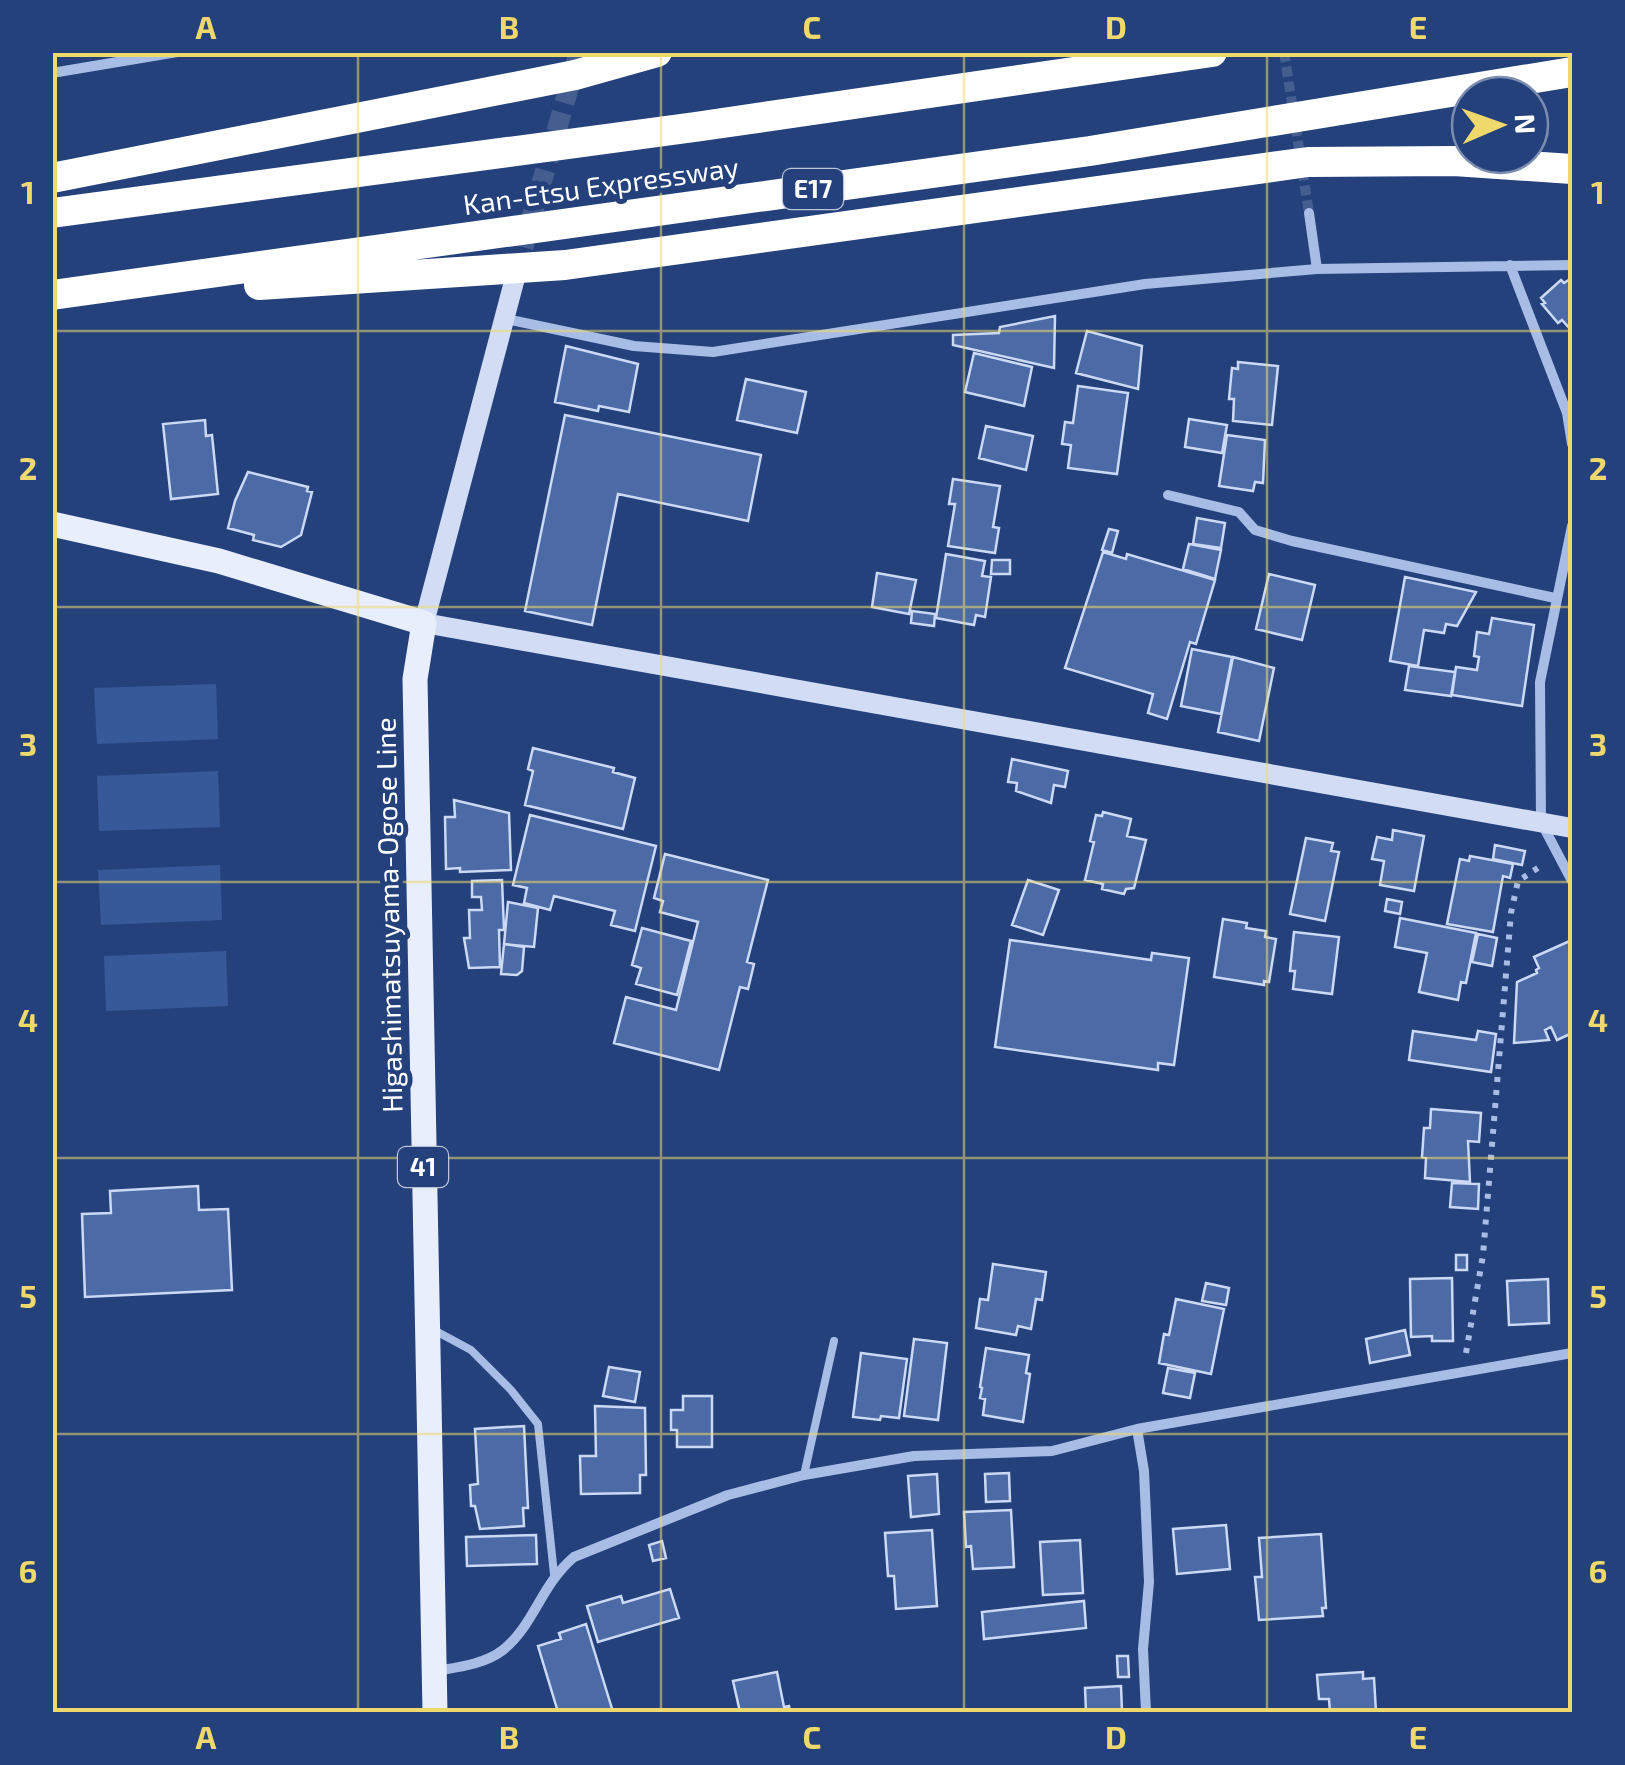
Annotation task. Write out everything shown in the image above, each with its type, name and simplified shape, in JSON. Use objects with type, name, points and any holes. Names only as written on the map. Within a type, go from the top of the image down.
[{"type":"highway","points":[[52,178],[556,79],[657,52]]},
{"type":"highway","name":"Kan-Etsu Expressway","points":[[52,212],[715,125],[1212,52]]},
{"type":"highway","name":"Kan-Etsu Expressway","points":[[52,295],[1090,152],[1572,72]]},
{"type":"highway","points":[[124,286],[269,285],[565,265],[1308,162],[1454,161],[1572,169]]},
{"type":"main road","points":[[52,524],[219,560],[424,623]]},
{"type":"main road","name":"Higashimatsuyama-Ogose Line","points":[[424,623],[415,679],[435,1712]]},
{"type":"street","points":[[52,73],[178,52]]},
{"type":"street","points":[[1309,213],[1317,270]]},
{"type":"street","points":[[506,319],[634,346],[713,352],[1146,284],[1317,270],[1572,265]]},
{"type":"street","points":[[1510,266],[1567,413],[1572,444]]},
{"type":"street","points":[[515,278],[424,623],[1572,828]]},
{"type":"street","points":[[1168,495],[1239,512],[1254,530],[1292,541],[1555,598]]},
{"type":"street","points":[[1572,526],[1540,682],[1541,822],[1572,881]]},
{"type":"street","points":[[435,1671],[474,1664],[501,1652],[524,1629],[554,1574],[574,1557],[728,1495],[914,1456],[1052,1451],[1136,1429],[1572,1353]]},
{"type":"street","points":[[1136,1429],[1144,1472],[1149,1582],[1143,1649],[1146,1712]]},
{"type":"lane","points":[[427,1326],[470,1350],[511,1390],[538,1424],[554,1574]]},
{"type":"lane","points":[[804,1476],[834,1341]]},
{"type":"path","points":[[1463,1370],[1483,1255],[1511,914],[1518,881],[1559,854]]},
{"type":"shaded area","points":[[216,684],[218,739],[97,744],[94,688]]},
{"type":"shaded area","points":[[218,771],[220,827],[99,831],[97,776]]},
{"type":"shaded area","points":[[220,865],[222,920],[101,925],[98,870]]},
{"type":"shaded area","points":[[226,951],[228,1006],[106,1011],[104,956]]},
{"type":"building","points":[[1570,279],[1571,330],[1562,320],[1558,323],[1541,298],[1561,280],[1564,283]]},
{"type":"building","points":[[1055,316],[1054,368],[953,345],[953,335],[999,333],[1000,327]]},
{"type":"building","points":[[1087,331],[1142,346],[1138,389],[1076,373]]},
{"type":"building","points":[[566,346],[638,364],[629,412],[599,406],[598,411],[555,402]]},
{"type":"building","points":[[974,353],[1032,367],[1024,406],[965,392]]},
{"type":"building","points":[[1238,362],[1278,366],[1272,425],[1233,421],[1234,399],[1229,399],[1232,368],[1238,369]]},
{"type":"building","points":[[746,379],[806,392],[797,433],[737,420]]},
{"type":"building","points":[[1078,386],[1128,393],[1117,474],[1068,468],[1071,445],[1062,444],[1065,422],[1073,423]]},
{"type":"building","points":[[565,415],[761,455],[748,521],[618,494],[592,625],[525,611]]},
{"type":"building","points":[[1189,419],[1227,425],[1222,453],[1185,447]]},
{"type":"building","points":[[205,420],[206,436],[212,435],[218,494],[171,499],[163,424]]},
{"type":"building","points":[[986,426],[1033,436],[1026,470],[979,458]]},
{"type":"building","points":[[1227,435],[1265,440],[1263,483],[1255,482],[1253,491],[1219,486]]},
{"type":"building","points":[[248,472],[308,487],[307,491],[312,492],[301,535],[281,547],[228,528]]},
{"type":"building","points":[[953,479],[1000,486],[993,527],[999,528],[995,553],[948,546],[955,504],[949,504]]},
{"type":"building","points":[[1197,518],[1225,523],[1221,548],[1193,544]]},
{"type":"building","points":[[1109,529],[1118,531],[1112,553],[1102,550]]},
{"type":"building","points":[[1189,544],[1221,550],[1215,579],[1183,569]]},
{"type":"building","points":[[1103,552],[1126,559],[1127,554],[1215,580],[1196,644],[1190,642],[1167,719],[1148,713],[1153,694],[1065,668]]},
{"type":"building","points":[[946,554],[985,561],[982,576],[991,577],[985,617],[976,615],[974,625],[936,618]]},
{"type":"building","points":[[992,560],[1010,560],[1010,574],[991,574]]},
{"type":"building","points":[[877,573],[916,580],[909,614],[872,607]]},
{"type":"building","points":[[1269,574],[1315,585],[1302,640],[1256,629]]},
{"type":"building","points":[[1405,577],[1476,592],[1457,626],[1446,624],[1444,633],[1424,630],[1418,666],[1390,661]]},
{"type":"building","points":[[912,611],[935,614],[934,626],[911,623]]},
{"type":"building","points":[[1492,618],[1534,625],[1522,706],[1452,695],[1456,667],[1477,670],[1477,632],[1489,634]]},
{"type":"building","points":[[1192,649],[1232,657],[1221,714],[1181,706]]},
{"type":"building","points":[[1233,657],[1274,668],[1259,741],[1218,732]]},
{"type":"building","points":[[1409,666],[1455,672],[1451,696],[1405,690]]},
{"type":"building","points":[[533,748],[614,768],[613,772],[635,778],[623,829],[525,805],[533,771],[528,769]]},
{"type":"building","points":[[1012,759],[1068,771],[1065,787],[1054,785],[1051,803],[1016,791],[1017,783],[1008,782]]},
{"type":"building","points":[[454,800],[509,813],[511,870],[446,869],[445,817],[455,817]]},
{"type":"building","points":[[1103,812],[1131,819],[1127,836],[1146,840],[1134,888],[1126,889],[1124,894],[1085,880],[1096,815],[1102,816]]},
{"type":"building","points":[[530,815],[656,846],[635,931],[611,925],[615,911],[554,896],[550,910],[524,903],[527,888],[513,885]]},
{"type":"building","points":[[1393,830],[1424,836],[1414,891],[1380,885],[1384,861],[1372,859],[1377,837],[1392,840]]},
{"type":"building","points":[[1306,838],[1333,843],[1331,851],[1339,852],[1325,921],[1290,914]]},
{"type":"building","points":[[1495,845],[1525,851],[1522,865],[1493,859]]},
{"type":"building","points":[[665,854],[768,880],[747,962],[754,964],[748,989],[740,987],[719,1070],[614,1043],[626,997],[676,1010],[698,922],[660,912],[663,901],[654,898]]},
{"type":"building","points":[[1470,856],[1513,864],[1510,878],[1503,876],[1493,932],[1447,924],[1460,859],[1469,861]]},
{"type":"building","points":[[502,880],[504,930],[499,930],[500,967],[469,968],[464,938],[470,938],[469,910],[482,910],[481,897],[472,897],[472,881]]},
{"type":"building","points":[[1028,880],[1059,890],[1043,935],[1012,925]]},
{"type":"building","points":[[1387,899],[1402,902],[1400,914],[1385,911]]},
{"type":"building","points":[[508,902],[538,908],[534,947],[504,944]]},
{"type":"building","points":[[1400,918],[1476,933],[1466,983],[1461,982],[1458,1000],[1419,992],[1427,953],[1395,947]]},
{"type":"building","points":[[1223,919],[1247,923],[1246,928],[1266,931],[1265,937],[1276,939],[1269,982],[1264,981],[1264,985],[1214,977]]},
{"type":"building","points":[[642,928],[691,941],[677,995],[636,984],[641,968],[632,965]]},
{"type":"building","points":[[1294,932],[1339,937],[1332,994],[1293,989],[1295,971],[1290,971]]},
{"type":"building","points":[[1478,934],[1497,938],[1492,966],[1472,962]]},
{"type":"building","points":[[1010,940],[1151,960],[1152,953],[1189,958],[1174,1065],[1158,1063],[1158,1070],[995,1047]]},
{"type":"building","points":[[1572,940],[1572,1038],[1570,1034],[1557,1040],[1551,1027],[1545,1030],[1549,1040],[1514,1043],[1517,982],[1537,973],[1534,957]]},
{"type":"building","points":[[504,944],[524,947],[522,971],[517,975],[501,974]]},
{"type":"building","points":[[1413,1031],[1476,1040],[1478,1031],[1496,1034],[1491,1072],[1409,1060]]},
{"type":"building","points":[[1431,1109],[1481,1113],[1479,1142],[1468,1141],[1470,1182],[1425,1178],[1424,1128],[1430,1128]]},
{"type":"building","points":[[1452,1183],[1479,1184],[1478,1209],[1450,1207]]},
{"type":"building","points":[[198,1186],[199,1210],[228,1209],[232,1290],[85,1297],[82,1214],[111,1213],[110,1191]]},
{"type":"building","points":[[1456,1255],[1467,1255],[1467,1270],[1456,1270]]},
{"type":"building","points":[[993,1264],[1046,1272],[1042,1300],[1036,1299],[1031,1329],[1018,1326],[1016,1335],[976,1328],[980,1299],[988,1300]]},
{"type":"building","points":[[1452,1278],[1453,1341],[1411,1337],[1410,1279]]},
{"type":"building","points":[[1548,1279],[1549,1323],[1509,1325],[1507,1281]]},
{"type":"building","points":[[1206,1283],[1229,1288],[1226,1305],[1202,1301]]},
{"type":"building","points":[[1176,1299],[1224,1309],[1211,1374],[1159,1363]]},
{"type":"building","points":[[1405,1330],[1410,1355],[1370,1363],[1366,1339]]},
{"type":"building","points":[[914,1339],[947,1343],[938,1420],[904,1416]]},
{"type":"building","points":[[986,1348],[1029,1355],[1023,1422],[983,1415],[985,1399],[980,1398],[980,1387]]},
{"type":"building","points":[[861,1353],[907,1359],[899,1418],[853,1417]]},
{"type":"building","points":[[609,1367],[640,1372],[635,1402],[603,1396]]},
{"type":"building","points":[[1168,1368],[1195,1373],[1190,1398],[1163,1393]]},
{"type":"building","points":[[683,1396],[712,1396],[712,1447],[677,1447],[677,1430],[671,1430],[671,1410],[683,1410]]},
{"type":"building","points":[[595,1406],[645,1408],[646,1475],[640,1475],[640,1493],[581,1494],[580,1456],[596,1456]]},
{"type":"building","points":[[524,1426],[528,1508],[523,1508],[524,1526],[480,1529],[475,1506],[471,1506],[470,1485],[478,1484],[475,1429]]},
{"type":"building","points":[[1009,1473],[1010,1501],[986,1502],[985,1474]]},
{"type":"building","points":[[937,1474],[939,1514],[911,1517],[908,1476]]},
{"type":"building","points":[[1011,1510],[1014,1567],[973,1569],[971,1546],[966,1547],[964,1512]]},
{"type":"building","points":[[1226,1525],[1230,1569],[1177,1574],[1173,1529]]},
{"type":"building","points":[[932,1530],[937,1606],[896,1609],[894,1576],[888,1576],[885,1533]]},
{"type":"building","points":[[1321,1534],[1326,1608],[1322,1608],[1323,1616],[1259,1620],[1255,1577],[1262,1577],[1259,1538]]},
{"type":"building","points":[[536,1535],[537,1564],[467,1566],[466,1537]]},
{"type":"building","points":[[1080,1540],[1083,1593],[1043,1595],[1040,1542]]},
{"type":"building","points":[[662,1541],[666,1558],[653,1561],[649,1545]]},
{"type":"building","points":[[670,1589],[679,1618],[598,1642],[587,1606],[621,1596],[623,1603]]},
{"type":"building","points":[[1084,1601],[1086,1628],[984,1639],[982,1612]]},
{"type":"building","points":[[586,1624],[613,1712],[558,1712],[538,1646],[561,1639],[559,1633]]},
{"type":"building","points":[[1117,1656],[1128,1656],[1129,1677],[1118,1677]]},
{"type":"building","points":[[777,1672],[784,1707],[789,1706],[790,1712],[740,1712],[733,1681]]},
{"type":"building","points":[[1363,1672],[1363,1679],[1374,1678],[1376,1712],[1330,1712],[1329,1699],[1319,1699],[1317,1675]]},
{"type":"building","points":[[1121,1686],[1122,1712],[1086,1712],[1085,1688]]},
{"type":"tunnel","points":[[515,276],[579,52]]},
{"type":"tunnel","points":[[1284,52],[1309,213]]}]
